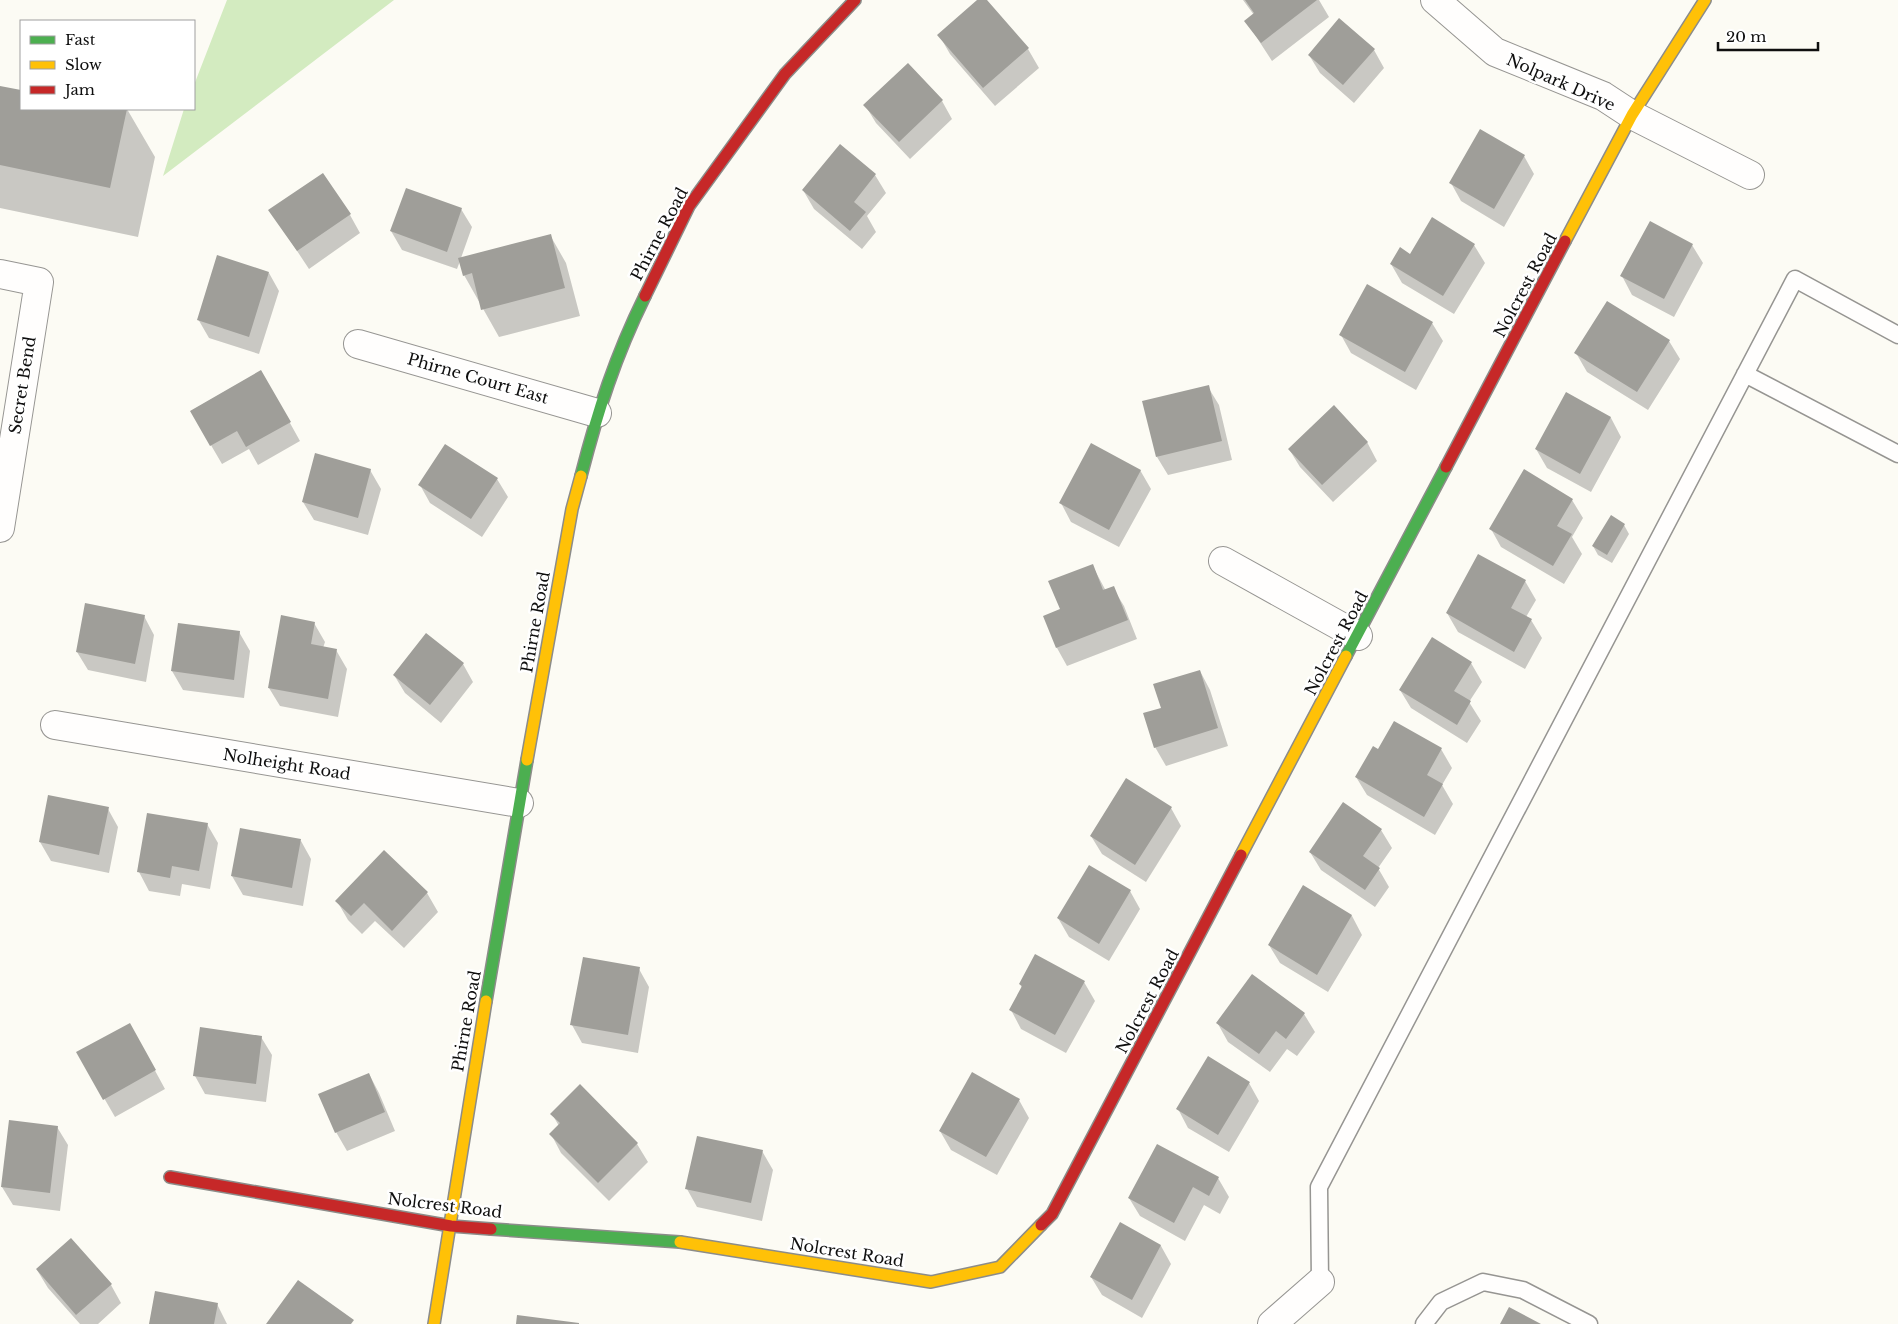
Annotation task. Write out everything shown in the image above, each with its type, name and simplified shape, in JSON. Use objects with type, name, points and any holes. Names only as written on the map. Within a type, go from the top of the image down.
[{"type":"street","name":"Phirne Road","points":[[434,1324],[451,1226],[464,1129],[519,803],[572,509],[597,412],[621,345],[689,206],[785,74],[855,0]]},
{"type":"street","name":"Nolpark Drive","points":[[1435,0],[1495,52],[1602,96],[1632,115],[1750,175]]},
{"type":"street","name":"Nolcrest Road","points":[[170,1178],[451,1226],[671,1241],[931,1282],[1000,1267],[1052,1214],[1632,115],[1706,0]]},
{"type":"street","name":"Secret Bend","points":[[0,274],[39,282],[0,528]]},
{"type":"street","name":"Phirne Court East","points":[[358,344],[597,412]]},
{"type":"street","points":[[1223,561],[1358,636]]},
{"type":"street","name":"Nolheight Road","points":[[56,725],[519,803]]},
{"type":"street","points":[[1272,1324],[1320,1282]]},
{"type":"lane","points":[[1320,1282],[1319,1187],[1795,279],[1898,335]]},
{"type":"lane","points":[[1745,374],[1898,454]]},
{"type":"lane","points":[[1424,1324],[1441,1302],[1483,1282],[1523,1290],[1589,1324]]},
{"type":"green space","points":[[227,0],[394,0],[163,176],[184,110],[195,110],[195,82]]},
{"type":"building","points":[[977,0],[987,0],[1029,48],[983,88],[937,35]]},
{"type":"building","points":[[1245,0],[1317,0],[1261,43],[1244,21],[1254,13]]},
{"type":"building","points":[[1339,18],[1375,49],[1343,85],[1308,55]]},
{"type":"building","points":[[908,63],[943,100],[899,142],[863,105]]},
{"type":"building","points":[[0,86],[20,90],[20,110],[127,110],[110,188],[0,165]]},
{"type":"building","points":[[1480,129],[1525,155],[1494,209],[1449,183]]},
{"type":"building","points":[[840,144],[876,174],[854,202],[866,212],[850,231],[802,190]]},
{"type":"building","points":[[323,173],[351,214],[297,251],[268,210]]},
{"type":"building","points":[[406,188],[462,208],[447,252],[390,231]]},
{"type":"building","points":[[1432,217],[1475,244],[1443,296],[1390,264],[1400,247],[1410,254]]},
{"type":"building","points":[[1650,221],[1693,244],[1664,299],[1620,276]]},
{"type":"building","points":[[551,234],[565,288],[481,310],[472,273],[463,276],[458,258]]},
{"type":"building","points":[[217,255],[269,272],[249,337],[197,320]]},
{"type":"building","points":[[1367,284],[1433,322],[1405,372],[1339,335]]},
{"type":"building","points":[[1607,301],[1670,340],[1637,392],[1574,353]]},
{"type":"building","points":[[261,370],[291,422],[246,447],[237,431],[210,446],[190,411]]},
{"type":"building","points":[[1209,385],[1222,441],[1156,457],[1142,401]]},
{"type":"building","points":[[1566,392],[1611,417],[1580,474],[1535,449]]},
{"type":"building","points":[[1334,405],[1368,442],[1322,485],[1288,449]]},
{"type":"building","points":[[1091,443],[1141,470],[1109,530],[1059,503]]},
{"type":"building","points":[[445,444],[498,478],[471,519],[418,485]]},
{"type":"building","points":[[315,453],[371,469],[358,518],[302,502]]},
{"type":"building","points":[[1524,469],[1573,499],[1557,526],[1572,534],[1553,566],[1489,529]]},
{"type":"building","points":[[1611,515],[1625,524],[1607,555],[1592,546]]},
{"type":"building","points":[[1478,554],[1526,580],[1511,608],[1532,619],[1514,652],[1446,613]]},
{"type":"building","points":[[1093,564],[1103,590],[1114,586],[1128,620],[1056,648],[1043,616],[1060,609],[1048,581]]},
{"type":"building","points":[[85,603],[145,615],[135,664],[76,652]]},
{"type":"building","points":[[281,615],[315,622],[311,644],[337,649],[328,699],[268,688]]},
{"type":"building","points":[[178,623],[240,631],[234,680],[171,671]]},
{"type":"building","points":[[426,633],[464,663],[430,705],[393,675]]},
{"type":"building","points":[[1432,637],[1472,662],[1454,691],[1471,701],[1457,725],[1399,690]]},
{"type":"building","points":[[1200,670],[1218,728],[1154,748],[1143,713],[1161,708],[1153,684]]},
{"type":"building","points":[[1394,721],[1442,748],[1427,775],[1443,784],[1424,817],[1355,777],[1373,746],[1378,749]]},
{"type":"building","points":[[1126,778],[1172,807],[1135,865],[1090,836]]},
{"type":"building","points":[[48,795],[109,807],[99,855],[39,842]]},
{"type":"building","points":[[1343,802],[1382,829],[1363,856],[1380,868],[1365,890],[1309,852]]},
{"type":"building","points":[[147,813],[208,823],[199,871],[172,866],[170,878],[137,872]]},
{"type":"building","points":[[240,828],[301,839],[292,888],[231,876]]},
{"type":"building","points":[[384,850],[428,892],[392,931],[364,903],[351,916],[335,901]]},
{"type":"building","points":[[1089,865],[1131,890],[1099,944],[1057,918]]},
{"type":"building","points":[[1303,885],[1352,915],[1317,975],[1268,945]]},
{"type":"building","points":[[1035,954],[1085,981],[1055,1035],[1009,1010],[1022,986],[1019,984]]},
{"type":"building","points":[[583,957],[640,967],[628,1035],[570,1025]]},
{"type":"building","points":[[1252,974],[1305,1013],[1286,1039],[1276,1031],[1259,1054],[1216,1023]]},
{"type":"building","points":[[130,1023],[156,1070],[103,1100],[76,1052]]},
{"type":"building","points":[[200,1027],[262,1036],[256,1084],[193,1076]]},
{"type":"building","points":[[1208,1056],[1250,1082],[1218,1135],[1176,1109]]},
{"type":"building","points":[[972,1072],[1020,1099],[986,1157],[939,1131]]},
{"type":"building","points":[[369,1073],[385,1112],[335,1133],[318,1094]]},
{"type":"building","points":[[580,1084],[638,1143],[598,1183],[549,1134],[560,1123],[550,1114]]},
{"type":"building","points":[[9,1120],[58,1126],[50,1193],[1,1187]]},
{"type":"building","points":[[697,1136],[763,1150],[751,1203],[685,1189]]},
{"type":"building","points":[[1157,1144],[1219,1177],[1209,1196],[1193,1187],[1174,1223],[1128,1198]]},
{"type":"building","points":[[1120,1222],[1161,1245],[1132,1300],[1090,1277]]},
{"type":"building","points":[[71,1238],[112,1284],[76,1315],[36,1269]]},
{"type":"building","points":[[298,1280],[354,1320],[351,1324],[266,1324]]},
{"type":"building","points":[[155,1291],[218,1303],[214,1324],[149,1324]]},
{"type":"building","points":[[1509,1307],[1541,1324],[1500,1324]]},
{"type":"building","points":[[517,1315],[579,1323],[579,1324],[516,1324]]},
{"type":"traffic: fast","points":[[581,476],[608,384],[645,296]]},
{"type":"traffic: fast","points":[[1346,656],[1446,467]]},
{"type":"traffic: fast","points":[[486,1001],[527,760]]},
{"type":"traffic: fast","points":[[491,1229],[680,1242]]},
{"type":"traffic: slow","points":[[1565,241],[1632,115],[1705,0]]},
{"type":"traffic: slow","points":[[527,760],[572,509],[581,476]]},
{"type":"traffic: slow","points":[[1241,855],[1346,656]]},
{"type":"traffic: slow","points":[[434,1324],[486,1001]]},
{"type":"traffic: slow","points":[[680,1242],[931,1282],[1000,1267],[1041,1225]]},
{"type":"traffic: jam","points":[[645,296],[689,206],[785,74],[855,0]]},
{"type":"traffic: jam","points":[[1446,467],[1565,241]]},
{"type":"traffic: jam","points":[[1041,1225],[1052,1214],[1241,855]]},
{"type":"traffic: jam","points":[[170,1177],[451,1226],[491,1229]]}]
